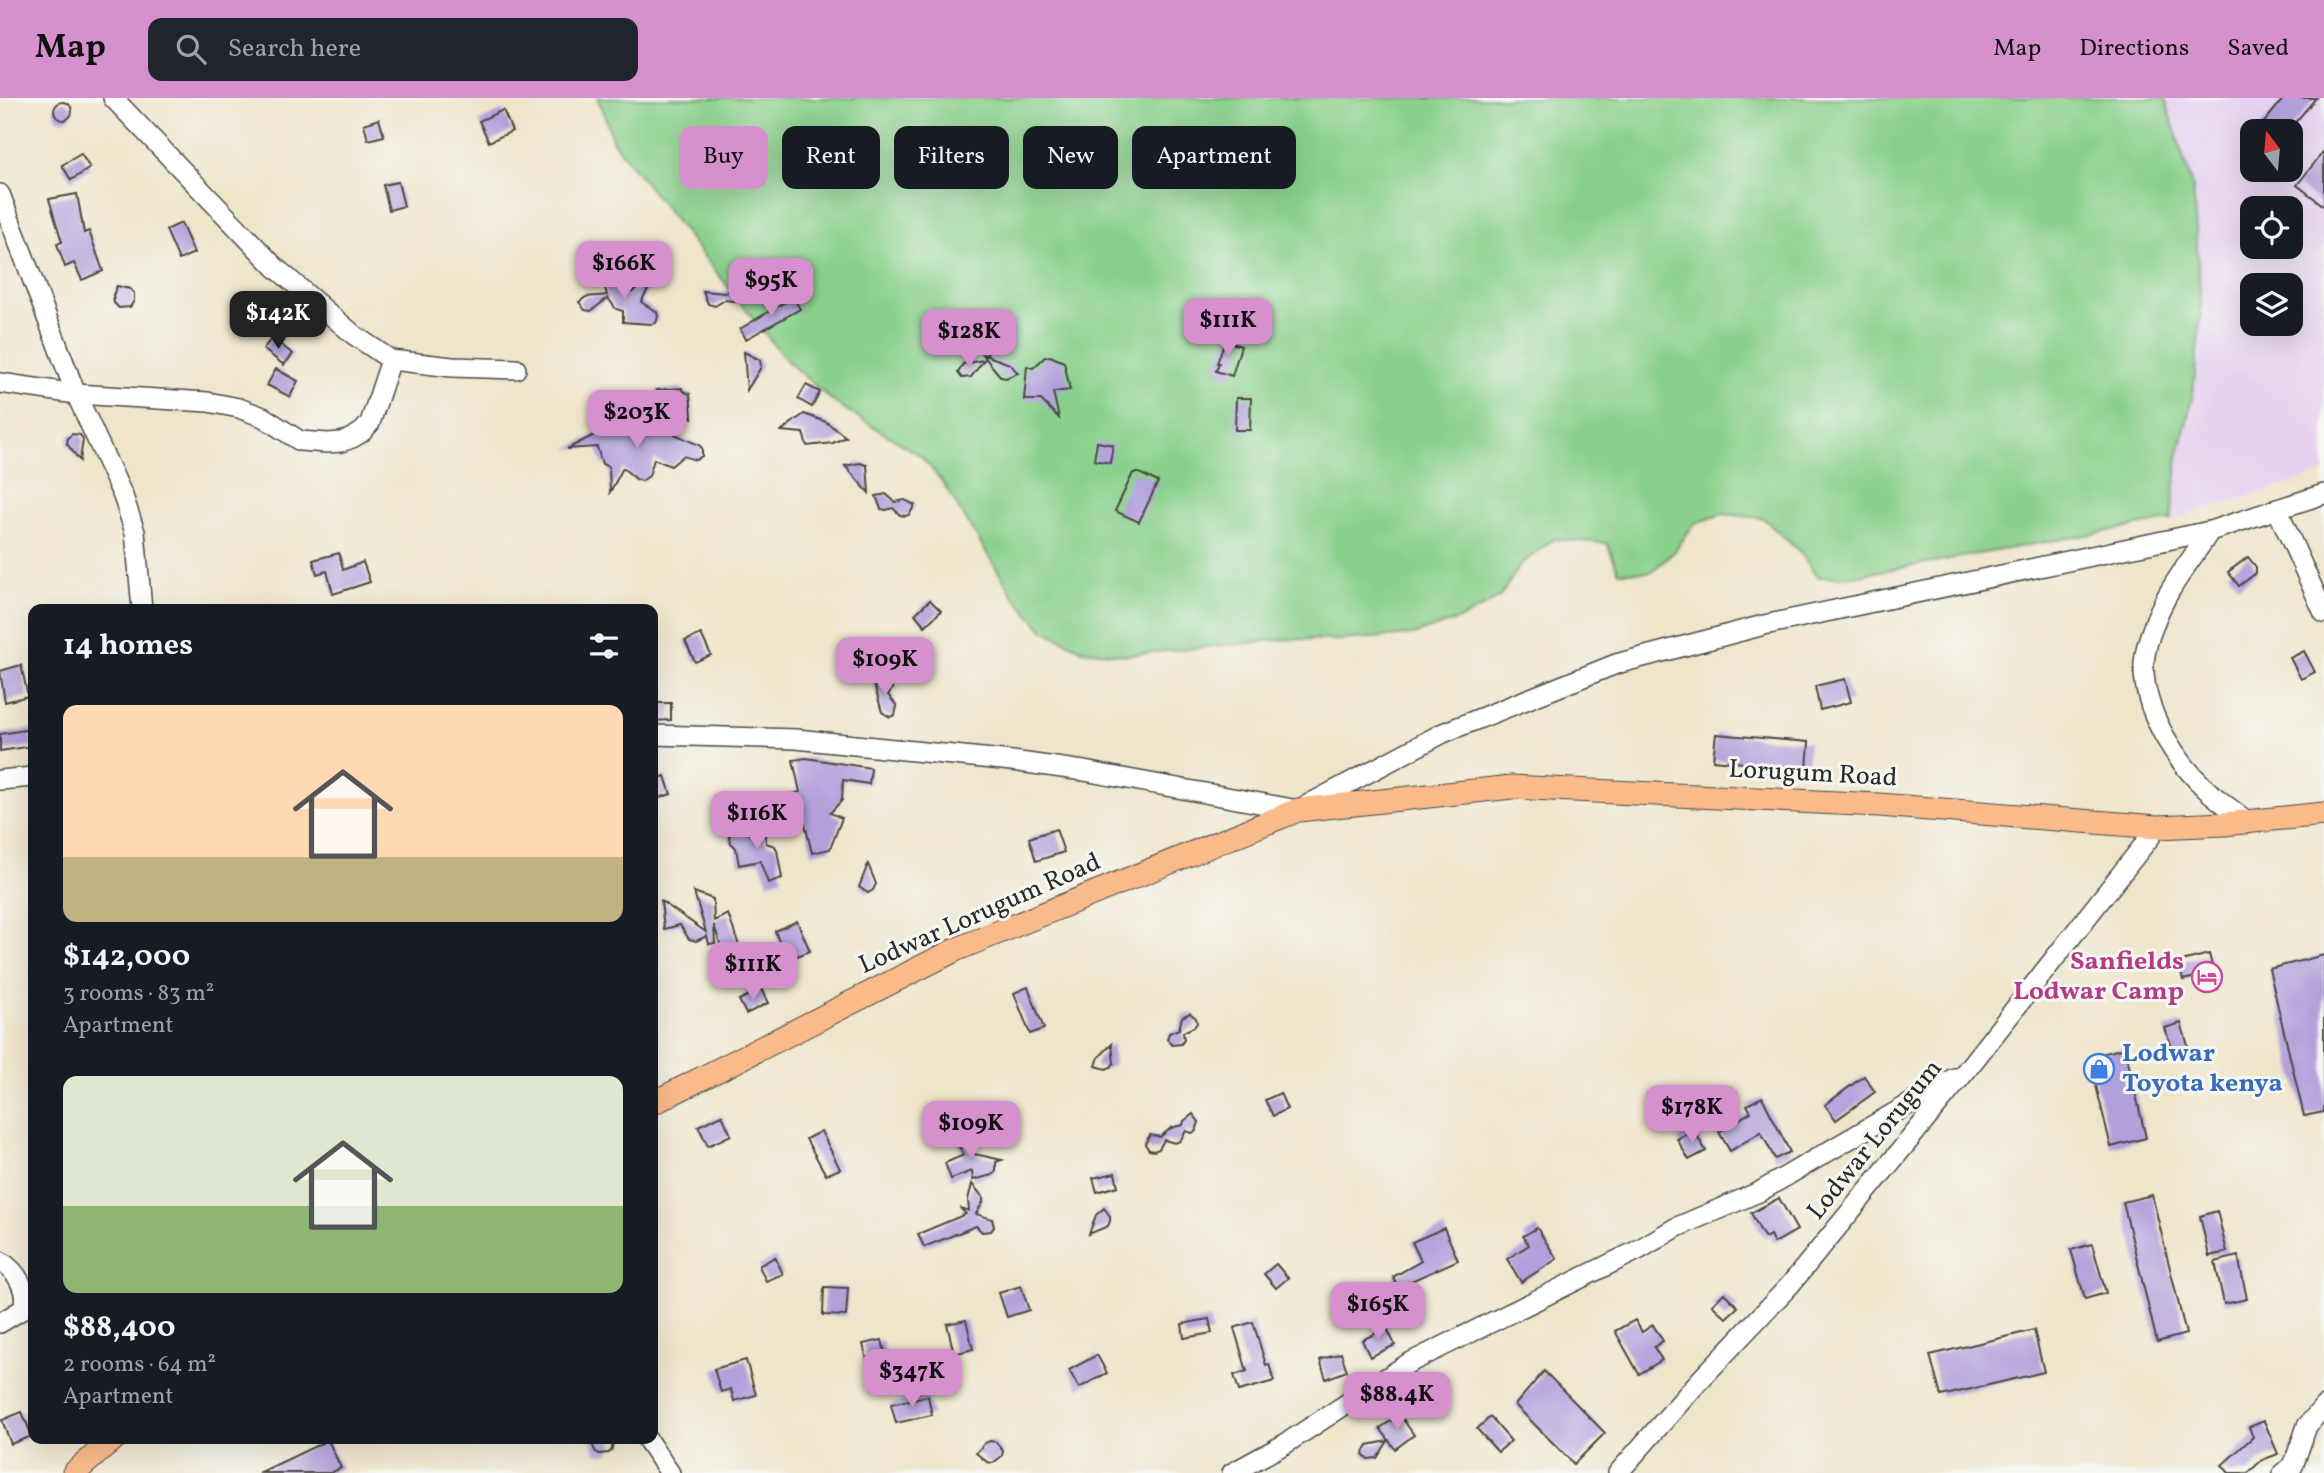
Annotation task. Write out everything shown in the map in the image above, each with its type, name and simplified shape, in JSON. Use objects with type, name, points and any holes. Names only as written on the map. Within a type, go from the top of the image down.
[{"type":"main road","name":"Lorugum Road","points":[[1298,810],[1512,787],[1879,805],[2158,827],[2324,814]]},
{"type":"main road","name":"Lodwar Lorugum Road","points":[[658,1100],[955,950],[1298,810]]},
{"type":"main road","points":[[74,1473],[108,1444]]},
{"type":"street","points":[[113,98],[275,268],[354,335],[391,360],[452,368],[516,369]]},
{"type":"street","points":[[0,194],[76,394],[113,469],[135,532],[142,604]]},
{"type":"street","points":[[0,383],[76,394],[208,402],[239,408],[263,417],[300,441],[341,442],[362,432],[370,423],[391,360]]},
{"type":"street","points":[[658,735],[796,739],[1012,761],[1084,771],[1298,810],[1443,733],[1616,664],[1764,625],[2210,531],[2324,495]]},
{"type":"street","points":[[2277,509],[2324,613]]},
{"type":"street","points":[[2210,531],[2173,585],[2152,627],[2144,663],[2157,721],[2179,760],[2206,790],[2248,822]]},
{"type":"street","points":[[0,780],[28,777]]},
{"type":"street","name":"Lodwar Lorugum","points":[[1618,1473],[1700,1380],[1790,1285],[1965,1072],[2158,827]]},
{"type":"street","points":[[1232,1473],[1285,1444],[1409,1363],[1627,1255],[1677,1227],[1759,1192],[1965,1072]]},
{"type":"street","points":[[0,1261],[13,1270],[26,1297],[23,1309],[0,1323]]},
{"type":"street","points":[[2283,1473],[2293,1466],[2306,1426],[2324,1406]]},
{"type":"street","points":[[650,1444],[670,1473]]},
{"type":"shaded area","points":[[2165,98],[2324,98],[2324,473],[2171,520],[2178,457],[2193,394],[2201,307],[2193,189]]},
{"type":"green space","points":[[597,98],[2165,98],[2193,189],[2201,307],[2193,394],[2178,457],[2171,520],[1848,577],[1817,577],[1800,552],[1763,518],[1722,514],[1694,524],[1674,552],[1651,572],[1619,572],[1607,543],[1554,539],[1520,565],[1500,597],[1465,617],[1413,635],[1340,640],[1288,639],[1126,655],[1083,650],[1043,630],[1015,598],[941,480],[921,456],[835,403],[787,361],[613,142]]},
{"type":"building","points":[[2284,98],[2316,98],[2298,119],[2267,119]]},
{"type":"building","points":[[63,102],[69,105],[72,111],[69,117],[63,120],[57,117],[54,111],[57,105]]},
{"type":"building","points":[[503,110],[512,131],[489,142],[479,121]]},
{"type":"building","points":[[379,119],[384,136],[368,140],[364,124]]},
{"type":"building","points":[[2324,151],[2324,206],[2297,185],[2303,182],[2303,177]]},
{"type":"building","points":[[81,154],[90,168],[71,180],[62,165]]},
{"type":"building","points":[[398,182],[404,206],[389,210],[383,185]]},
{"type":"building","points":[[77,194],[84,233],[89,231],[103,271],[82,280],[74,263],[65,267],[57,244],[62,242],[49,199]]},
{"type":"building","points":[[181,223],[194,253],[179,260],[166,230]]},
{"type":"building","points":[[599,267],[632,292],[656,275],[641,302],[657,312],[656,323],[623,322],[623,311],[616,309],[608,298],[591,311],[585,310],[579,302],[586,297],[607,295]]},
{"type":"building","points":[[117,286],[130,289],[134,293],[134,301],[130,307],[119,308],[114,303],[113,295]]},
{"type":"building","points":[[734,287],[741,291],[741,302],[725,300],[715,306],[708,304],[703,291],[725,293]]},
{"type":"building","points":[[793,297],[800,309],[746,339],[740,329]]},
{"type":"building","points":[[989,326],[1001,326],[998,337],[987,354],[982,331]]},
{"type":"building","points":[[272,338],[293,354],[284,365],[263,349]]},
{"type":"building","points":[[1225,341],[1241,346],[1232,376],[1216,371]]},
{"type":"building","points":[[744,352],[760,360],[761,367],[747,390]]},
{"type":"building","points":[[982,354],[1010,364],[1018,373],[1006,378],[1001,377]]},
{"type":"building","points":[[1050,356],[1064,362],[1070,390],[1053,392],[1059,418],[1041,400],[1024,400],[1027,366],[1033,368]]},
{"type":"building","points":[[984,360],[971,377],[962,378],[958,373],[963,364]]},
{"type":"building","points":[[276,369],[298,381],[290,397],[267,385]]},
{"type":"building","points":[[806,385],[820,392],[812,407],[798,399]]},
{"type":"building","points":[[682,388],[690,394],[692,418],[667,404],[657,390]]},
{"type":"building","points":[[1236,398],[1251,398],[1250,430],[1235,430]]},
{"type":"building","points":[[804,414],[826,422],[846,437],[833,443],[807,446],[803,433],[781,431]]},
{"type":"building","points":[[599,416],[626,433],[668,431],[699,445],[702,448],[702,456],[696,460],[683,456],[671,466],[654,459],[649,476],[642,481],[623,468],[610,492],[609,467],[602,464],[597,447],[567,449],[596,434]]},
{"type":"building","points":[[72,434],[80,435],[83,439],[80,461],[67,444]]},
{"type":"building","points":[[1097,442],[1113,445],[1110,463],[1094,460]]},
{"type":"building","points":[[860,463],[867,465],[869,493],[845,466]]},
{"type":"building","points":[[1133,473],[1158,482],[1139,522],[1115,511]]},
{"type":"building","points":[[886,494],[895,502],[905,500],[915,505],[909,515],[900,515],[893,508],[881,509],[876,496]]},
{"type":"building","points":[[339,553],[343,570],[363,562],[370,582],[333,594],[327,571],[317,574],[313,560]]},
{"type":"building","points":[[2248,557],[2256,567],[2256,573],[2239,586],[2228,572]]},
{"type":"building","points":[[930,600],[941,611],[925,626],[915,614]]},
{"type":"building","points":[[701,634],[711,655],[695,662],[685,641]]},
{"type":"building","points":[[2304,651],[2315,672],[2301,679],[2290,658]]},
{"type":"building","points":[[21,665],[28,696],[5,702],[0,671]]},
{"type":"building","points":[[872,677],[877,683],[879,677],[891,682],[892,689],[888,695],[897,706],[895,715],[890,717],[882,712]]},
{"type":"building","points":[[1845,679],[1851,702],[1820,710],[1815,686]]},
{"type":"building","points":[[658,703],[671,703],[671,720],[658,721]]},
{"type":"building","points":[[28,729],[28,747],[0,751],[0,734]]},
{"type":"building","points":[[1716,734],[1809,742],[1807,769],[1713,760]]},
{"type":"building","points":[[806,758],[871,768],[869,784],[843,780],[842,800],[830,813],[842,818],[830,849],[812,853],[802,812],[769,820],[765,803],[772,802],[771,798],[800,792],[793,760]]},
{"type":"building","points":[[665,776],[671,794],[658,798],[658,778]]},
{"type":"building","points":[[764,822],[766,843],[775,846],[777,850],[782,878],[768,883],[760,861],[739,865],[736,848],[729,837],[733,829],[738,828],[749,834]]},
{"type":"building","points":[[1056,829],[1064,852],[1036,861],[1029,838]]},
{"type":"building","points":[[868,864],[876,884],[868,893],[859,887]]},
{"type":"building","points":[[694,892],[713,899],[714,921],[728,914],[742,954],[725,959],[714,925],[715,943],[709,944],[707,936],[696,941],[689,939],[680,925],[664,929],[661,901],[706,932]]},
{"type":"building","points":[[797,921],[810,951],[795,957],[789,943],[781,946],[775,931]]},
{"type":"building","points":[[2209,954],[2218,989],[2205,993],[2200,976],[2183,980],[2178,962]]},
{"type":"building","points":[[2324,955],[2324,1112],[2304,1116],[2269,969]]},
{"type":"building","points":[[1028,987],[1044,1029],[1030,1034],[1014,993]]},
{"type":"building","points":[[761,989],[768,1003],[746,1014],[739,1000]]},
{"type":"building","points":[[1190,1013],[1197,1023],[1183,1032],[1184,1040],[1181,1044],[1172,1045],[1167,1039],[1169,1033],[1179,1029],[1182,1017]]},
{"type":"building","points":[[2181,1023],[2190,1052],[2174,1057],[2165,1028]]},
{"type":"building","points":[[1112,1044],[1114,1063],[1106,1069],[1096,1066],[1099,1057]]},
{"type":"building","points":[[2125,1048],[2146,1138],[2111,1147],[2089,1057]]},
{"type":"building","points":[[1864,1076],[1875,1092],[1836,1120],[1825,1105]]},
{"type":"building","points":[[1280,1093],[1287,1109],[1273,1116],[1265,1100]]},
{"type":"building","points":[[1762,1097],[1790,1152],[1775,1159],[1761,1132],[1730,1151],[1719,1132],[1751,1112],[1747,1105]]},
{"type":"building","points":[[1193,1114],[1199,1122],[1196,1131],[1186,1131],[1180,1141],[1175,1143],[1164,1140],[1159,1149],[1149,1150],[1145,1144],[1150,1135],[1160,1137],[1171,1128],[1183,1125]]},
{"type":"building","points":[[722,1115],[731,1135],[708,1146],[698,1126]]},
{"type":"building","points":[[967,1130],[973,1139],[974,1154],[1002,1160],[996,1162],[996,1171],[992,1175],[973,1180],[972,1171],[951,1179],[945,1163],[964,1155],[957,1143]]},
{"type":"building","points":[[1694,1130],[1706,1151],[1689,1160],[1677,1139]]},
{"type":"building","points":[[821,1131],[840,1169],[826,1175],[806,1139]]},
{"type":"building","points":[[1115,1173],[1118,1186],[1097,1192],[1093,1178]]},
{"type":"building","points":[[972,1184],[983,1197],[976,1214],[992,1219],[994,1227],[991,1231],[982,1232],[976,1226],[924,1247],[918,1234],[966,1214],[960,1208],[969,1211],[968,1200]]},
{"type":"building","points":[[2152,1195],[2186,1334],[2157,1342],[2123,1202]]},
{"type":"building","points":[[1779,1198],[1797,1230],[1774,1243],[1770,1235],[1765,1238],[1751,1213]]},
{"type":"building","points":[[1104,1208],[1110,1216],[1108,1226],[1089,1234],[1096,1215]]},
{"type":"building","points":[[2217,1211],[2227,1252],[2209,1256],[2200,1216]]},
{"type":"building","points":[[1444,1228],[1458,1260],[1398,1287],[1393,1277],[1421,1261],[1412,1242]]},
{"type":"building","points":[[1537,1228],[1557,1259],[1521,1282],[1507,1259],[1529,1245],[1523,1236]]},
{"type":"building","points":[[2092,1244],[2106,1293],[2085,1299],[2071,1250]]},
{"type":"building","points":[[2238,1256],[2247,1299],[2224,1304],[2215,1262]]},
{"type":"building","points":[[775,1257],[783,1274],[766,1281],[759,1266]]},
{"type":"building","points":[[1276,1264],[1288,1278],[1276,1288],[1264,1274]]},
{"type":"building","points":[[1021,1286],[1029,1310],[1007,1317],[999,1293]]},
{"type":"building","points":[[824,1287],[848,1288],[846,1316],[823,1315]]},
{"type":"building","points":[[1724,1293],[1738,1307],[1726,1318],[1712,1305]]},
{"type":"building","points":[[1209,1319],[1212,1333],[1184,1338],[1182,1324]]},
{"type":"building","points":[[966,1320],[973,1349],[954,1354],[947,1324]]},
{"type":"building","points":[[1635,1320],[1642,1332],[1653,1325],[1663,1341],[1654,1347],[1662,1360],[1639,1374],[1615,1331]]},
{"type":"building","points":[[1253,1322],[1266,1365],[1269,1364],[1274,1381],[1239,1391],[1234,1375],[1247,1371],[1234,1328]]},
{"type":"building","points":[[1387,1328],[1395,1345],[1370,1357],[1362,1340]]},
{"type":"building","points":[[2034,1330],[2044,1372],[1941,1396],[1930,1355]]},
{"type":"building","points":[[882,1340],[888,1364],[869,1368],[863,1344]]},
{"type":"building","points":[[1341,1353],[1347,1371],[1326,1379],[1320,1360]]},
{"type":"building","points":[[1097,1355],[1107,1373],[1079,1388],[1069,1370]]},
{"type":"building","points":[[746,1360],[756,1395],[734,1401],[731,1389],[721,1392],[714,1369]]},
{"type":"building","points":[[1544,1371],[1605,1433],[1574,1464],[1515,1405]]},
{"type":"building","points":[[1422,1378],[1426,1392],[1407,1399],[1403,1385]]},
{"type":"building","points":[[928,1396],[932,1415],[896,1423],[891,1404]]},
{"type":"building","points":[[22,1412],[28,1426],[28,1438],[11,1444],[2,1420]]},
{"type":"building","points":[[1400,1415],[1414,1435],[1395,1449],[1380,1428]]},
{"type":"building","points":[[1490,1417],[1511,1441],[1498,1452],[1477,1429]]},
{"type":"building","points":[[2264,1421],[2278,1454],[2262,1460],[2248,1473],[2229,1473],[2222,1465],[2253,1437],[2249,1427]]},
{"type":"building","points":[[990,1441],[996,1442],[1003,1451],[1002,1456],[993,1463],[987,1462],[976,1453]]},
{"type":"building","points":[[1388,1441],[1377,1458],[1368,1459],[1363,1454],[1368,1445]]},
{"type":"building","points":[[320,1444],[330,1444],[341,1468],[330,1473],[259,1473]]},
{"type":"building","points":[[592,1444],[612,1444],[609,1453],[599,1454]]},
{"type":"place","name":"Sanfields Lodwar Camp","points":[[2207,977]]},
{"type":"place","name":"Lodwar Toyota kenya","points":[[2099,1069]]}]
